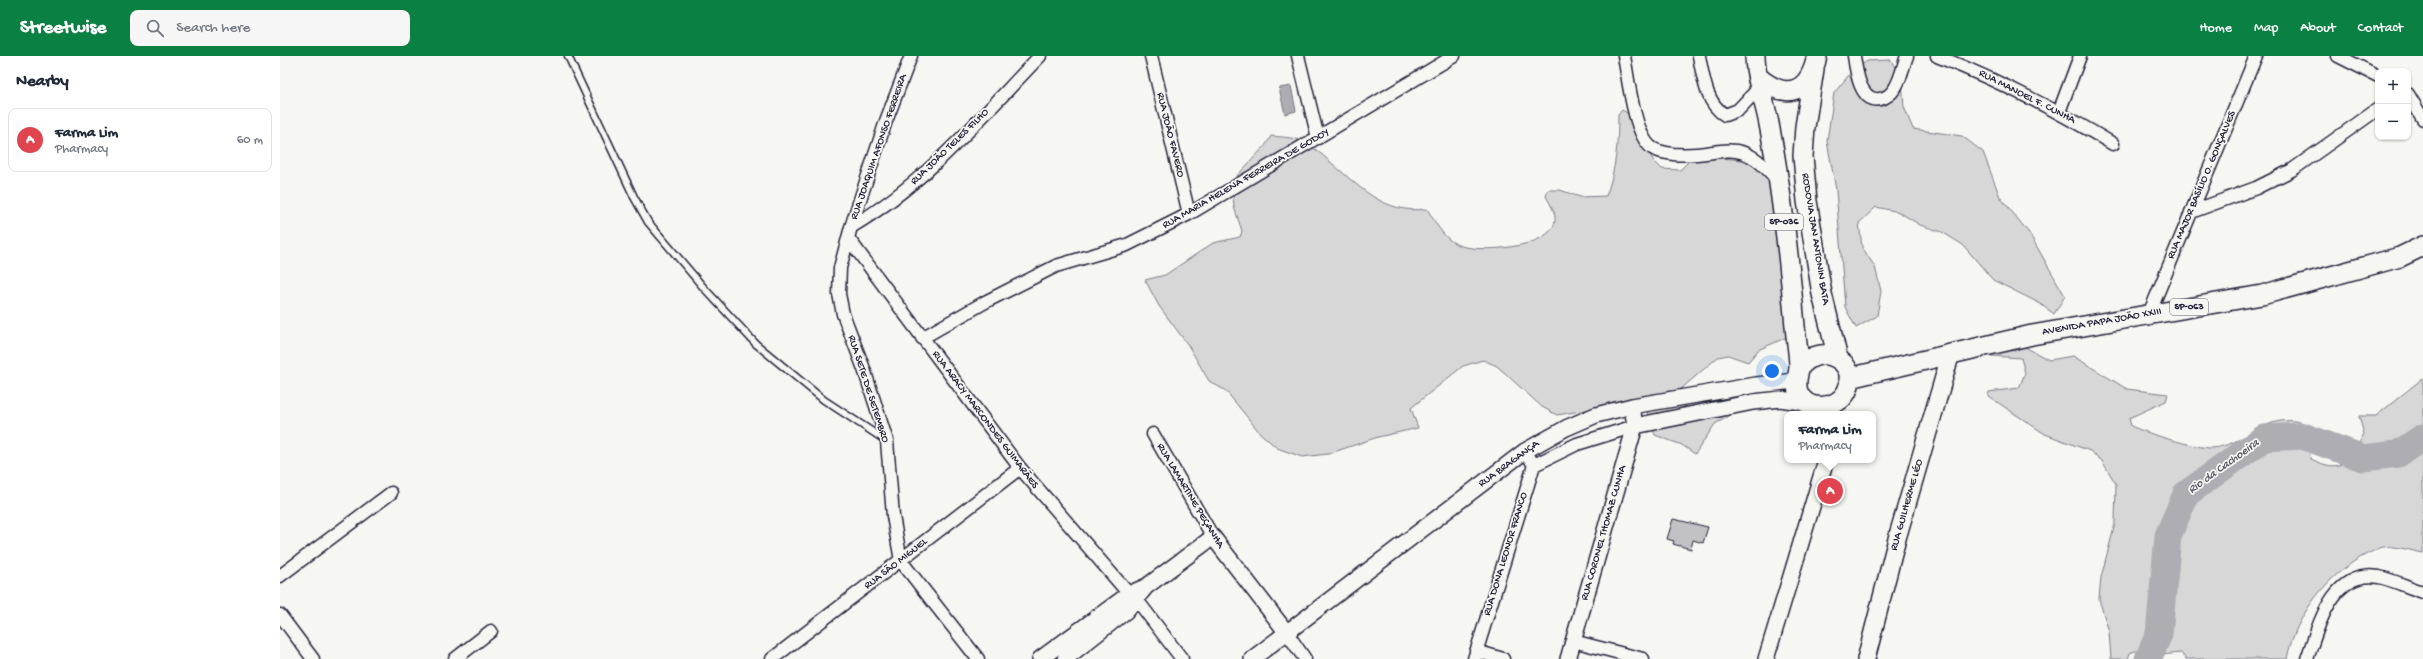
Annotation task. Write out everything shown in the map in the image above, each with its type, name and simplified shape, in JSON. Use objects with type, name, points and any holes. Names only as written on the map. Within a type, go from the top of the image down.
[{"type":"main road","name":"SP-036","points":[[1755,56],[1759,83],[1769,123],[1782,204],[1799,393],[1808,403]]},
{"type":"main road","name":"SP-036","points":[[1759,83],[1771,88],[1788,92],[1806,83],[1816,63]]},
{"type":"main road","name":"RODOVIA JAN ANTONIN BATA","points":[[1816,63],[1805,128],[1803,156],[1807,201],[1822,294],[1838,359]]},
{"type":"main road","name":"AVENIDA PAPA JOÃO XXIII","points":[[1849,378],[2032,335],[2262,295],[2400,257],[2423,246]]},
{"type":"main road","name":"RUA GUILHERME LÉO","points":[[1866,659],[1898,535],[1951,353]]},
{"type":"main road","points":[[1797,375],[1806,360],[1816,354],[1828,354],[1838,359]]},
{"type":"main road","name":"SP-036","points":[[1838,359],[1846,367],[1849,378]]},
{"type":"main road","points":[[1808,403],[1823,407],[1838,408],[1847,391],[1849,378]]},
{"type":"street","name":"RUA JOAQUIM AFONSO FERREIRA","points":[[850,233],[886,122],[911,56]]},
{"type":"street","name":"RUA JOÃO TELES FILHO","points":[[850,233],[932,167],[1040,56]]},
{"type":"street","name":"RUA JOÃO FAVERO","points":[[1151,56],[1190,214]]},
{"type":"street","points":[[1298,56],[1318,138]]},
{"type":"street","name":"RUA MARIA HELENA FERREIRA DE GODOY","points":[[922,338],[987,300],[1056,266],[1127,245],[1190,214],[1318,138],[1442,59],[1454,56]]},
{"type":"street","points":[[1624,56],[1636,118],[1642,133],[1652,148],[1664,153],[1682,155],[1717,150],[1742,152],[1751,155],[1759,161],[1777,180]]},
{"type":"street","points":[[1699,56],[1708,93],[1713,105],[1725,115],[1738,110],[1759,83]]},
{"type":"street","points":[[1854,56],[1857,73],[1863,90],[1868,96],[1875,99],[1882,99],[1894,90],[1907,56]]},
{"type":"street","name":"RUA MANOEL F. CUNHA","points":[[1938,56],[1983,74],[2059,112],[2113,144]]},
{"type":"street","points":[[2059,112],[2080,56]]},
{"type":"street","name":"RUA MAJOR BASÍLIO O. GONÇALVES","points":[[2149,314],[2256,56]]},
{"type":"street","points":[[2338,56],[2375,74]]},
{"type":"street","points":[[2411,99],[2423,119]]},
{"type":"street","points":[[2191,212],[2256,188],[2292,170],[2375,111]]},
{"type":"street","name":"RUA SETE DE SETEMBRO","points":[[850,233],[840,268],[839,294],[843,314],[864,369],[887,441],[893,516],[901,561],[978,659]]},
{"type":"street","name":"RUA ARACY MARCONDES GUIMARÃES","points":[[850,233],[922,338],[1020,468],[1133,597],[1182,659]]},
{"type":"street","name":"RUA BRAGANÇA","points":[[1252,659],[1287,634],[1525,451],[1566,428],[1596,415],[1632,406],[1756,385],[1797,375]]},
{"type":"street","name":"RUA BRAGANÇA","points":[[1534,465],[1577,444],[1634,426],[1753,402],[1780,399],[1808,403]]},
{"type":"street","name":"RUA CORONEL THOMAZ CUNHA","points":[[1568,659],[1634,426],[1632,406]]},
{"type":"street","name":"RUA LAMARTINE PEÇANHA","points":[[1153,434],[1213,537],[1287,634]]},
{"type":"street","points":[[1525,451],[1534,465]]},
{"type":"street","points":[[1766,659],[1825,463]]},
{"type":"street","name":"RUA DONA LEONOR FRANCO","points":[[1475,655],[1534,465]]},
{"type":"street","name":"RUA SÃO MIGUEL","points":[[772,659],[1020,468]]},
{"type":"street","points":[[280,576],[391,493]]},
{"type":"street","points":[[1065,659],[1133,597],[1213,537]]},
{"type":"street","points":[[2307,659],[2326,608],[2336,593],[2351,580],[2362,577],[2379,578],[2423,592]]},
{"type":"street","points":[[1040,659],[1133,597]]},
{"type":"street","points":[[280,615],[313,659]]},
{"type":"street","points":[[454,659],[491,631]]},
{"type":"street","points":[[1287,634],[1305,659]]},
{"type":"street","points":[[1573,640],[1643,659]]},
{"type":"street","points":[[1475,655],[1503,659]]},
{"type":"lane","points":[[568,56],[634,197],[648,222],[704,288],[756,344],[824,400],[887,441]]},
{"type":"shaded area","points":[[1891,60],[1902,81],[1904,107],[1913,129],[1962,136],[1983,152],[2000,197],[2029,233],[2065,296],[2054,314],[2039,303],[1993,280],[1963,245],[1942,232],[1920,225],[1899,212],[1876,207],[1859,223],[1862,247],[1875,267],[1881,291],[1877,316],[1856,328],[1845,307],[1836,190],[1827,141],[1834,93],[1849,75],[1867,61]]},
{"type":"shaded area","points":[[1291,86],[1296,111],[1285,114],[1279,88]]},
{"type":"shaded area","points":[[1622,110],[1629,114],[1653,160],[1662,169],[1680,170],[1691,159],[1699,156],[1753,161],[1771,178],[1797,322],[1785,338],[1758,350],[1748,362],[1728,355],[1718,357],[1674,395],[1676,403],[1692,409],[1746,407],[1715,424],[1695,454],[1682,445],[1655,435],[1645,406],[1639,401],[1557,415],[1542,407],[1497,366],[1483,360],[1463,366],[1411,408],[1418,428],[1378,437],[1328,454],[1302,457],[1277,448],[1260,433],[1226,391],[1209,381],[1188,345],[1159,306],[1145,280],[1165,275],[1213,243],[1240,237],[1242,231],[1234,207],[1232,181],[1265,146],[1271,136],[1300,140],[1320,153],[1361,188],[1384,203],[1411,210],[1427,209],[1443,233],[1456,244],[1479,249],[1512,247],[1527,243],[1541,238],[1551,230],[1555,221],[1554,211],[1546,196],[1548,190],[1560,190],[1580,197],[1606,196],[1616,156],[1618,115]]},
{"type":"shaded area","points":[[2014,341],[2049,360],[2073,356],[2127,389],[2168,394],[2166,401],[2129,418],[2131,426],[2138,429],[2183,443],[2211,448],[2235,442],[2266,425],[2290,421],[2303,423],[2315,428],[2326,437],[2325,444],[2310,453],[2311,459],[2331,466],[2344,463],[2354,452],[2364,434],[2359,416],[2376,416],[2423,378],[2423,553],[2398,547],[2383,547],[2354,561],[2340,571],[2316,597],[2306,611],[2291,643],[2287,659],[2186,659],[2181,653],[2160,655],[2135,651],[2130,653],[2128,659],[2111,659],[2109,632],[2099,599],[2101,577],[2115,524],[2116,484],[2102,461],[2090,451],[2045,434],[1988,396],[1989,392],[2019,388],[2025,373],[2021,358],[1991,356],[1987,351]]},
{"type":"building","points":[[1673,519],[1708,527],[1703,543],[1693,540],[1691,549],[1673,544],[1674,541],[1667,539]]},
{"type":"waterway","name":"Rio da Cachoeira","points":[[2148,659],[2159,634],[2168,536],[2186,494],[2264,438],[2303,436],[2363,458],[2398,454],[2423,437]]},
{"type":"place","name":"Farma Lim","points":[[1830,491]]}]
